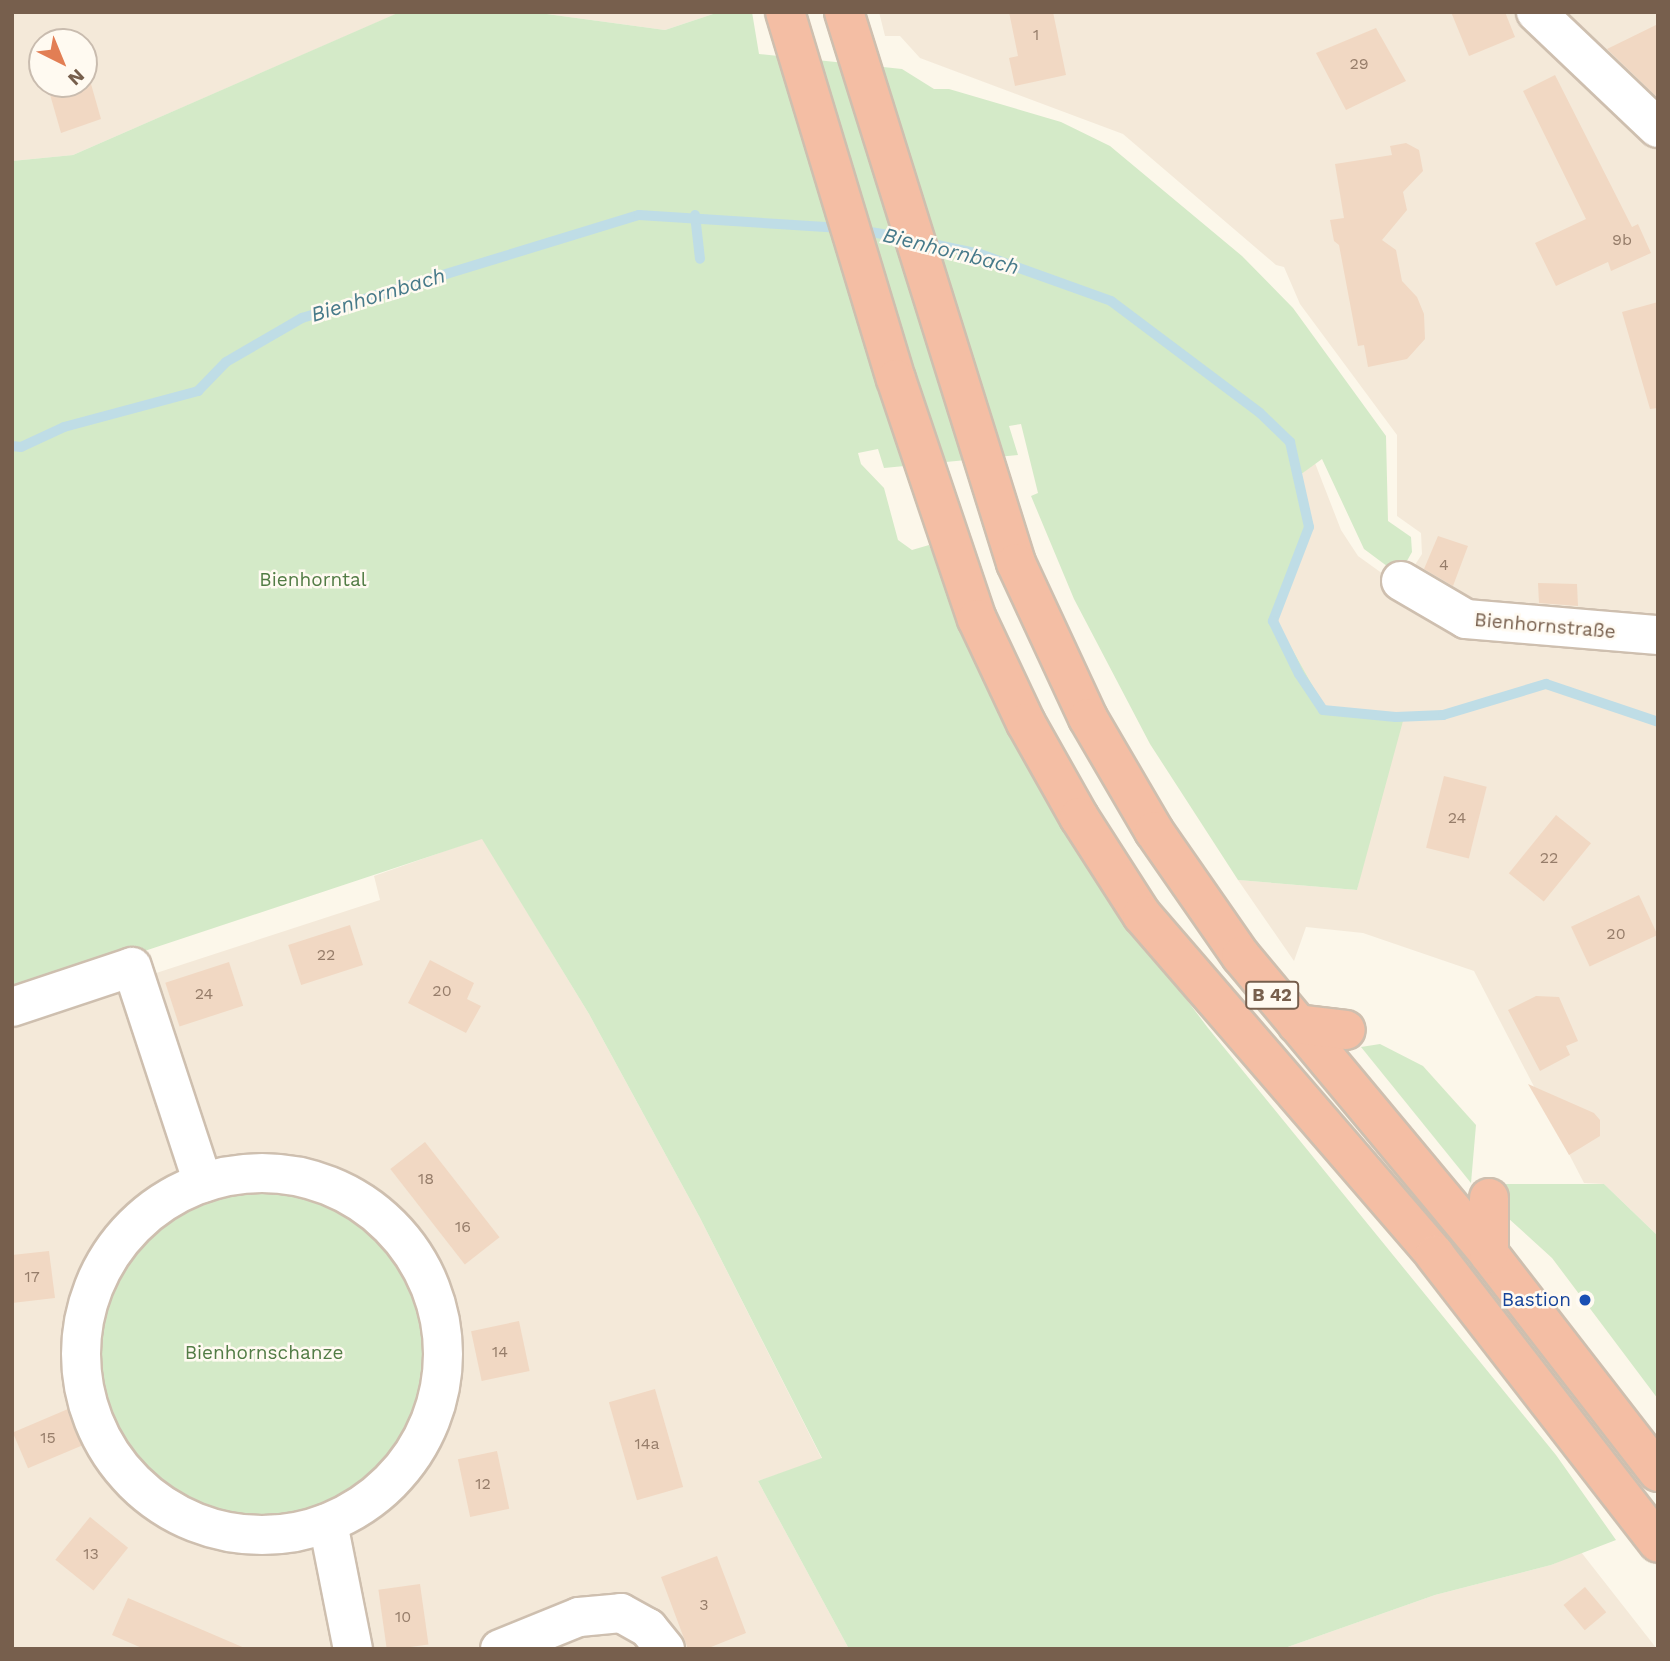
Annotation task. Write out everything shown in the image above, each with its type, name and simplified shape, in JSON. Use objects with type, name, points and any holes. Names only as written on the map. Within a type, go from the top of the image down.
[{"type":"highway","name":"B 42","points":[[785,12],[924,464],[977,619],[1026,723],[1079,817],[1142,915],[1435,1255],[1658,1543]]},
{"type":"highway","name":"B 42","points":[[844,12],[1016,563],[1088,718],[1185,878],[1297,1024],[1489,1254],[1658,1472]]},
{"type":"highway","points":[[1297,1024],[1346,1030]]},
{"type":"highway","points":[[1489,1198],[1489,1254]]},
{"type":"street","points":[[1536,12],[1658,128]]},
{"type":"street","name":"Bienhornstraße","points":[[1401,581],[1466,619],[1658,635]]},
{"type":"street","points":[[12,1007],[132,967],[203,1183]]},
{"type":"street","points":[[268,1173],[333,1187],[362,1202],[396,1230],[430,1286],[440,1318],[444,1362],[429,1425],[392,1480],[367,1502],[328,1523],[287,1533],[255,1535],[223,1531],[183,1517],[156,1501],[125,1472],[101,1437],[89,1407],[82,1344],[86,1312],[101,1272],[125,1237],[148,1214],[203,1183],[268,1173]]},
{"type":"street","points":[[328,1523],[353,1649]]},
{"type":"street","points":[[500,1649],[579,1617],[621,1613],[648,1628],[665,1649]]},
{"type":"shaded area","points":[[12,12],[401,12],[73,155],[12,161]]},
{"type":"shaded area","points":[[532,12],[719,12],[665,30]]},
{"type":"shaded area","points":[[879,12],[1516,12],[1542,45],[1624,108],[1658,142],[1658,625],[1506,617],[1406,579],[1422,554],[1421,533],[1397,516],[1397,435],[1300,304],[1284,267],[1276,265],[1123,134],[920,58],[900,36],[885,36]]},
{"type":"shaded area","points":[[1553,12],[1658,12],[1658,103],[1636,79],[1628,81]]},
{"type":"shaded area","points":[[1315,463],[1341,530],[1358,556],[1415,597],[1658,643],[1658,1236],[1604,1184],[1584,1183],[1474,971],[1363,933],[1306,927],[1294,961],[1238,880],[1357,890],[1396,713],[1324,706],[1277,622],[1312,526],[1300,475]]},
{"type":"shaded area","points":[[482,838],[589,1014],[699,1216],[822,1459],[758,1481],[849,1649],[12,1649],[12,1020],[380,900],[374,876]],"holes":[[[255,1186],[319,1195],[348,1208],[382,1234],[414,1277],[426,1308],[432,1352],[423,1407],[409,1437],[382,1473],[326,1509],[272,1521],[206,1511],[176,1497],[142,1468],[122,1442],[103,1401],[99,1326],[116,1276],[148,1232],[192,1202]]]},
{"type":"shaded area","points":[[1581,1552],[1657,1649],[1282,1649],[1435,1595],[1551,1565]]},
{"type":"green space","name":"Bienhorntal","points":[[400,12],[532,12],[665,30],[719,12],[752,12],[759,54],[902,69],[934,89],[949,89],[1061,122],[1110,146],[1242,256],[1293,308],[1386,436],[1388,521],[1411,537],[1412,552],[1399,575],[1364,549],[1322,459],[1300,475],[1312,526],[1277,622],[1324,706],[1396,713],[1403,721],[1357,890],[1238,880],[1150,744],[1074,599],[1031,496],[1038,493],[1021,424],[1009,426],[1018,455],[884,468],[878,449],[858,453],[861,464],[884,488],[898,540],[912,550],[929,545],[1016,743],[1052,809],[1114,903],[1208,1028],[1556,1455],[1616,1540],[1551,1565],[1435,1595],[1282,1649],[849,1649],[758,1481],[822,1458],[699,1216],[589,1014],[482,839],[12,995],[12,161],[73,155]]},
{"type":"green space","points":[[1380,1044],[1423,1066],[1476,1125],[1471,1183],[1361,1047]]},
{"type":"green space","points":[[1498,1184],[1604,1184],[1658,1236],[1658,1399],[1552,1258],[1508,1218]]},
{"type":"green space","name":"Bienhornschanze","points":[[248,1186],[280,1186],[313,1193],[343,1205],[370,1224],[393,1247],[419,1289],[428,1320],[431,1353],[428,1386],[412,1432],[393,1459],[370,1482],[343,1501],[313,1513],[280,1520],[248,1520],[215,1513],[185,1501],[158,1482],[135,1459],[116,1432],[104,1402],[97,1369],[97,1337],[104,1304],[116,1274],[135,1247],[158,1224],[185,1205],[215,1193]]},
{"type":"building","points":[[1009,12],[1053,12],[1066,75],[1015,86],[1009,58],[1018,56]]},
{"type":"building","points":[[1451,12],[1505,12],[1515,37],[1469,56]]},
{"type":"building","points":[[1658,24],[1658,98],[1607,49]]},
{"type":"building","points":[[1376,28],[1406,81],[1346,110],[1316,53]]},
{"type":"building","points":[[1555,75],[1632,227],[1638,224],[1651,253],[1611,271],[1608,262],[1556,286],[1535,243],[1586,219],[1523,91]]},
{"type":"building","points":[[51,98],[95,98],[101,119],[61,133]]},
{"type":"building","points":[[1406,143],[1419,150],[1423,171],[1403,192],[1407,210],[1382,240],[1396,250],[1402,281],[1417,297],[1424,314],[1425,339],[1407,359],[1368,367],[1364,345],[1358,346],[1339,245],[1334,241],[1330,220],[1344,218],[1335,164],[1392,155],[1390,146]]},
{"type":"building","points":[[1658,302],[1658,408],[1650,409],[1622,312]]},
{"type":"building","points":[[1438,536],[1468,546],[1453,586],[1424,569]]},
{"type":"building","points":[[1538,583],[1577,584],[1578,606],[1539,603]]},
{"type":"building","points":[[1444,776],[1487,787],[1469,858],[1426,848]]},
{"type":"building","points":[[1556,815],[1591,843],[1544,902],[1509,873]]},
{"type":"building","points":[[1639,895],[1658,935],[1590,967],[1571,927]]},
{"type":"building","points":[[350,925],[363,965],[301,985],[288,945]]},
{"type":"building","points":[[430,960],[474,983],[467,999],[481,1006],[466,1033],[408,1003]]},
{"type":"building","points":[[229,962],[243,1006],[179,1026],[165,983]]},
{"type":"building","points":[[1536,996],[1559,997],[1578,1041],[1566,1046],[1570,1055],[1540,1071],[1508,1010]]},
{"type":"building","points":[[1528,1084],[1594,1113],[1600,1120],[1600,1136],[1569,1155]]},
{"type":"building","points":[[425,1142],[499,1237],[465,1264],[390,1169]]},
{"type":"building","points":[[49,1251],[55,1298],[12,1303],[12,1255]]},
{"type":"building","points":[[519,1321],[530,1371],[482,1381],[471,1331]]},
{"type":"building","points":[[655,1389],[683,1487],[637,1500],[609,1402]]},
{"type":"building","points":[[68,1409],[83,1445],[28,1468],[13,1432]]},
{"type":"building","points":[[497,1451],[509,1509],[470,1517],[458,1459]]},
{"type":"building","points":[[90,1517],[128,1548],[93,1591],[55,1560]]},
{"type":"building","points":[[717,1556],[746,1633],[706,1649],[688,1649],[661,1577]]},
{"type":"building","points":[[420,1584],[428,1644],[387,1649],[378,1590]]},
{"type":"building","points":[[1585,1587],[1606,1612],[1585,1630],[1564,1605]]},
{"type":"building","points":[[128,1598],[247,1649],[144,1649],[112,1635]]},
{"type":"waterway","name":"Bienhornbach","points":[[12,446],[21,447],[64,427],[198,391],[226,362],[302,318],[639,215],[842,228]]},
{"type":"waterway","points":[[695,215],[700,259]]},
{"type":"waterway","name":"Bienhornbach","points":[[858,230],[908,238]]},
{"type":"waterway","name":"Bienhornbach","points":[[923,242],[980,254],[1111,301],[1260,413],[1290,442],[1309,527],[1273,621],[1299,674],[1323,710],[1396,717],[1443,715],[1546,684],[1658,722]]},
{"type":"place","name":"Bastion","points":[[1585,1300]]}]
